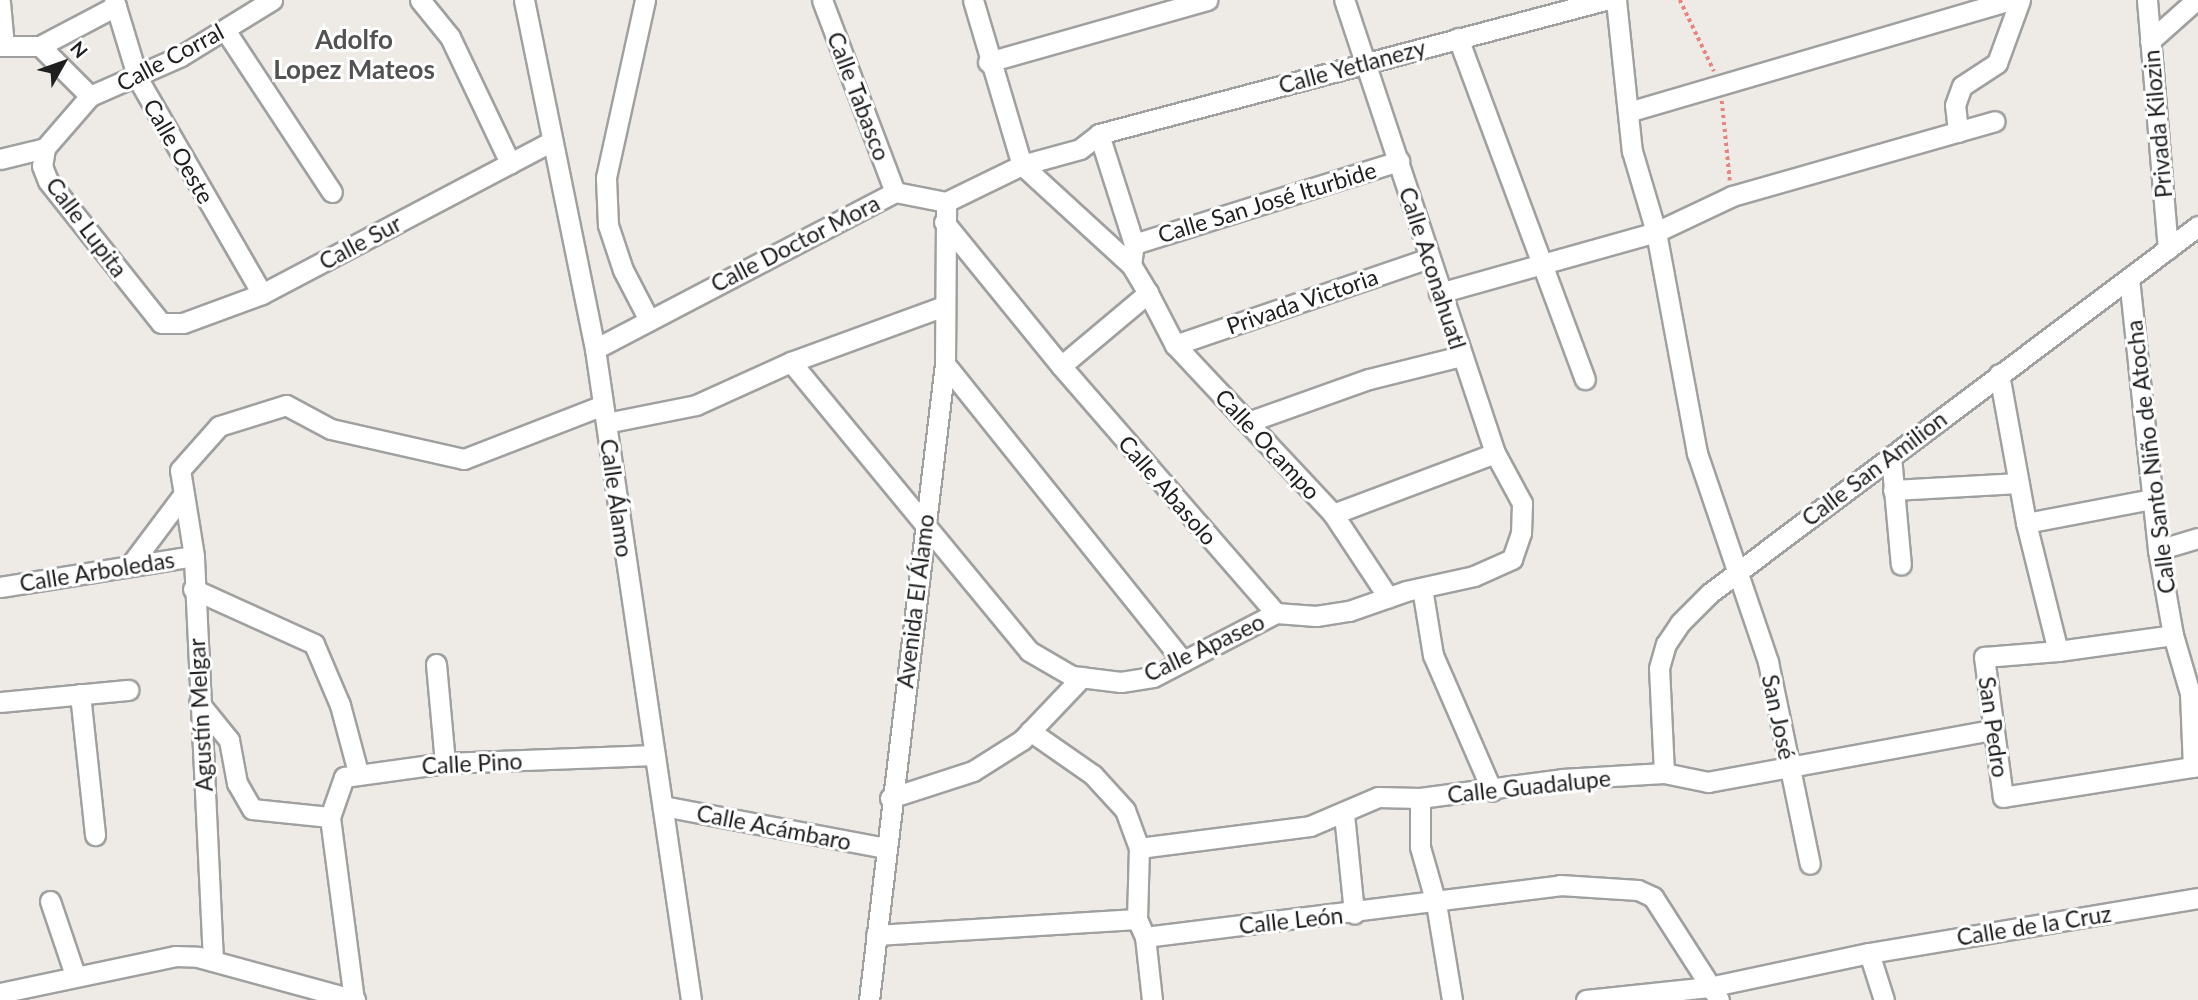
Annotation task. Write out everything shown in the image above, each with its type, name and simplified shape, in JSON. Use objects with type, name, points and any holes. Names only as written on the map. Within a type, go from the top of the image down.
[{"type":"street","name":"Calle Corral","points":[[40,46],[90,96],[138,79],[272,0]]},
{"type":"street","points":[[420,0],[450,37],[510,163]]},
{"type":"street","name":"Calle Álamo","points":[[524,0],[595,349],[691,1000]]},
{"type":"street","points":[[645,0],[606,178],[608,225],[623,270],[648,318]]},
{"type":"street","name":"Calle Tabasco","points":[[822,0],[895,191]]},
{"type":"street","points":[[973,0],[988,62],[1022,165],[1131,265],[1148,293],[1061,366]]},
{"type":"street","points":[[988,62],[1165,6],[1207,0]]},
{"type":"street","name":"Calle Aconahuatl","points":[[1344,0],[1494,453],[1522,503],[1521,533]]},
{"type":"street","name":"Calle Yetlanezy","points":[[1099,134],[1363,61],[1605,0]]},
{"type":"street","name":"San José","points":[[1616,0],[1632,151],[1656,232],[1698,453],[1768,662],[1810,864]]},
{"type":"street","points":[[1628,112],[2012,0]]},
{"type":"street","points":[[1958,132],[1955,105],[1962,86],[1997,63],[2020,0]]},
{"type":"street","name":"Privada Kilozin","points":[[2147,0],[2168,249]]},
{"type":"street","points":[[2150,41],[2196,0]]},
{"type":"street","points":[[0,2],[2,46],[40,46],[115,3]]},
{"type":"street","name":"Calle Oeste","points":[[115,3],[138,79],[262,294]]},
{"type":"street","points":[[225,30],[332,192]]},
{"type":"street","points":[[1458,38],[1585,379]]},
{"type":"street","name":"Calle Lupita","points":[[90,96],[45,148],[42,166],[48,181],[162,323]]},
{"type":"street","points":[[1439,293],[1541,262],[1656,232],[1732,196],[1996,121]]},
{"type":"street","points":[[945,212],[1022,165],[1080,149],[1099,134],[1134,244]]},
{"type":"street","name":"Calle Sur","points":[[162,323],[183,323],[262,294],[552,141]]},
{"type":"street","points":[[0,159],[45,148]]},
{"type":"street","name":"Calle San José Iturbide","points":[[1131,265],[1134,244],[1399,161]]},
{"type":"street","name":"Calle Doctor Mora","points":[[595,349],[648,318],[895,191],[945,212]]},
{"type":"street","name":"Avenida El Álamo","points":[[869,1000],[890,798],[945,364],[945,212]]},
{"type":"street","name":"Calle Abasolo","points":[[945,212],[1061,366],[1276,613]]},
{"type":"street","name":"Calle San Amilion","points":[[1664,773],[1659,668],[1666,644],[1710,593],[2198,226]]},
{"type":"street","name":"Privada Victoria","points":[[1175,345],[1429,258]]},
{"type":"street","name":"Calle Santo Niño de Atocha","points":[[2129,278],[2158,550],[2173,635],[2190,693],[2196,766]]},
{"type":"street","name":"Calle Ocampo","points":[[1148,293],[1175,345],[1333,514],[1388,597]]},
{"type":"street","points":[[604,414],[695,405],[791,362],[944,306]]},
{"type":"street","points":[[1248,422],[1369,379],[1461,356]]},
{"type":"street","name":"Calle Apaseo","points":[[791,362],[1029,651],[1082,677],[1121,682],[1153,677],[1276,613],[1338,612],[1474,576],[1512,559],[1521,533]]},
{"type":"street","points":[[945,364],[1182,662]]},
{"type":"street","points":[[1999,374],[2026,523],[2058,651],[2173,635]]},
{"type":"street","name":"Agustín Melgar","points":[[213,961],[193,589],[194,556],[180,470],[219,426],[286,405],[331,429],[464,459],[604,414]]},
{"type":"street","points":[[1333,514],[1494,453]]},
{"type":"street","points":[[1891,456],[1902,565]]},
{"type":"street","points":[[1893,490],[2019,483]]},
{"type":"street","points":[[132,563],[183,495]]},
{"type":"street","points":[[2026,523],[2152,499]]},
{"type":"street","points":[[2158,550],[2198,538]]},
{"type":"street","name":"Calle Arboledas","points":[[0,587],[132,563],[194,556]]},
{"type":"street","points":[[1422,588],[1433,654],[1492,792]]},
{"type":"street","points":[[0,993],[175,956],[213,961],[355,1000],[330,817],[351,775],[340,705],[314,644],[193,589]]},
{"type":"street","name":"San Pedro","points":[[2058,651],[1984,657],[2003,797],[2196,766]]},
{"type":"street","points":[[436,664],[445,763]]},
{"type":"street","points":[[890,798],[973,771],[1030,731],[1082,677]]},
{"type":"street","points":[[0,702],[128,690]]},
{"type":"street","points":[[80,694],[95,835]]},
{"type":"street","points":[[199,704],[229,740],[237,783],[252,809],[330,817]]},
{"type":"street","name":"Calle Guadalupe","points":[[1139,848],[1310,826],[1344,814],[1378,797],[1420,798],[1492,792],[1562,779],[1664,773],[1708,782],[1992,730]]},
{"type":"street","points":[[1030,731],[1093,775],[1125,810],[1139,848],[1137,919],[1145,937],[1152,1000]]},
{"type":"street","name":"Calle Pino","points":[[351,775],[445,763],[655,755]]},
{"type":"street","points":[[202,763],[233,765]]},
{"type":"street","points":[[1420,798],[1420,847],[1436,903],[1452,1000]]},
{"type":"street","name":"Calle Acámbaro","points":[[663,806],[886,848]]},
{"type":"street","points":[[1344,814],[1354,913]]},
{"type":"street","name":"Calle León","points":[[1145,937],[1436,903],[1560,885],[1638,890],[1653,897],[1714,993]]},
{"type":"street","name":"Calle de la Cruz","points":[[1586,1000],[1714,993],[1869,953],[2198,898]]},
{"type":"street","points":[[50,901],[75,975]]},
{"type":"street","points":[[876,936],[1137,919]]},
{"type":"street","points":[[1869,953],[1884,1000]]},
{"type":"district","name":"Adolfo Lopez Mateos","points":[[354,55]]}]
